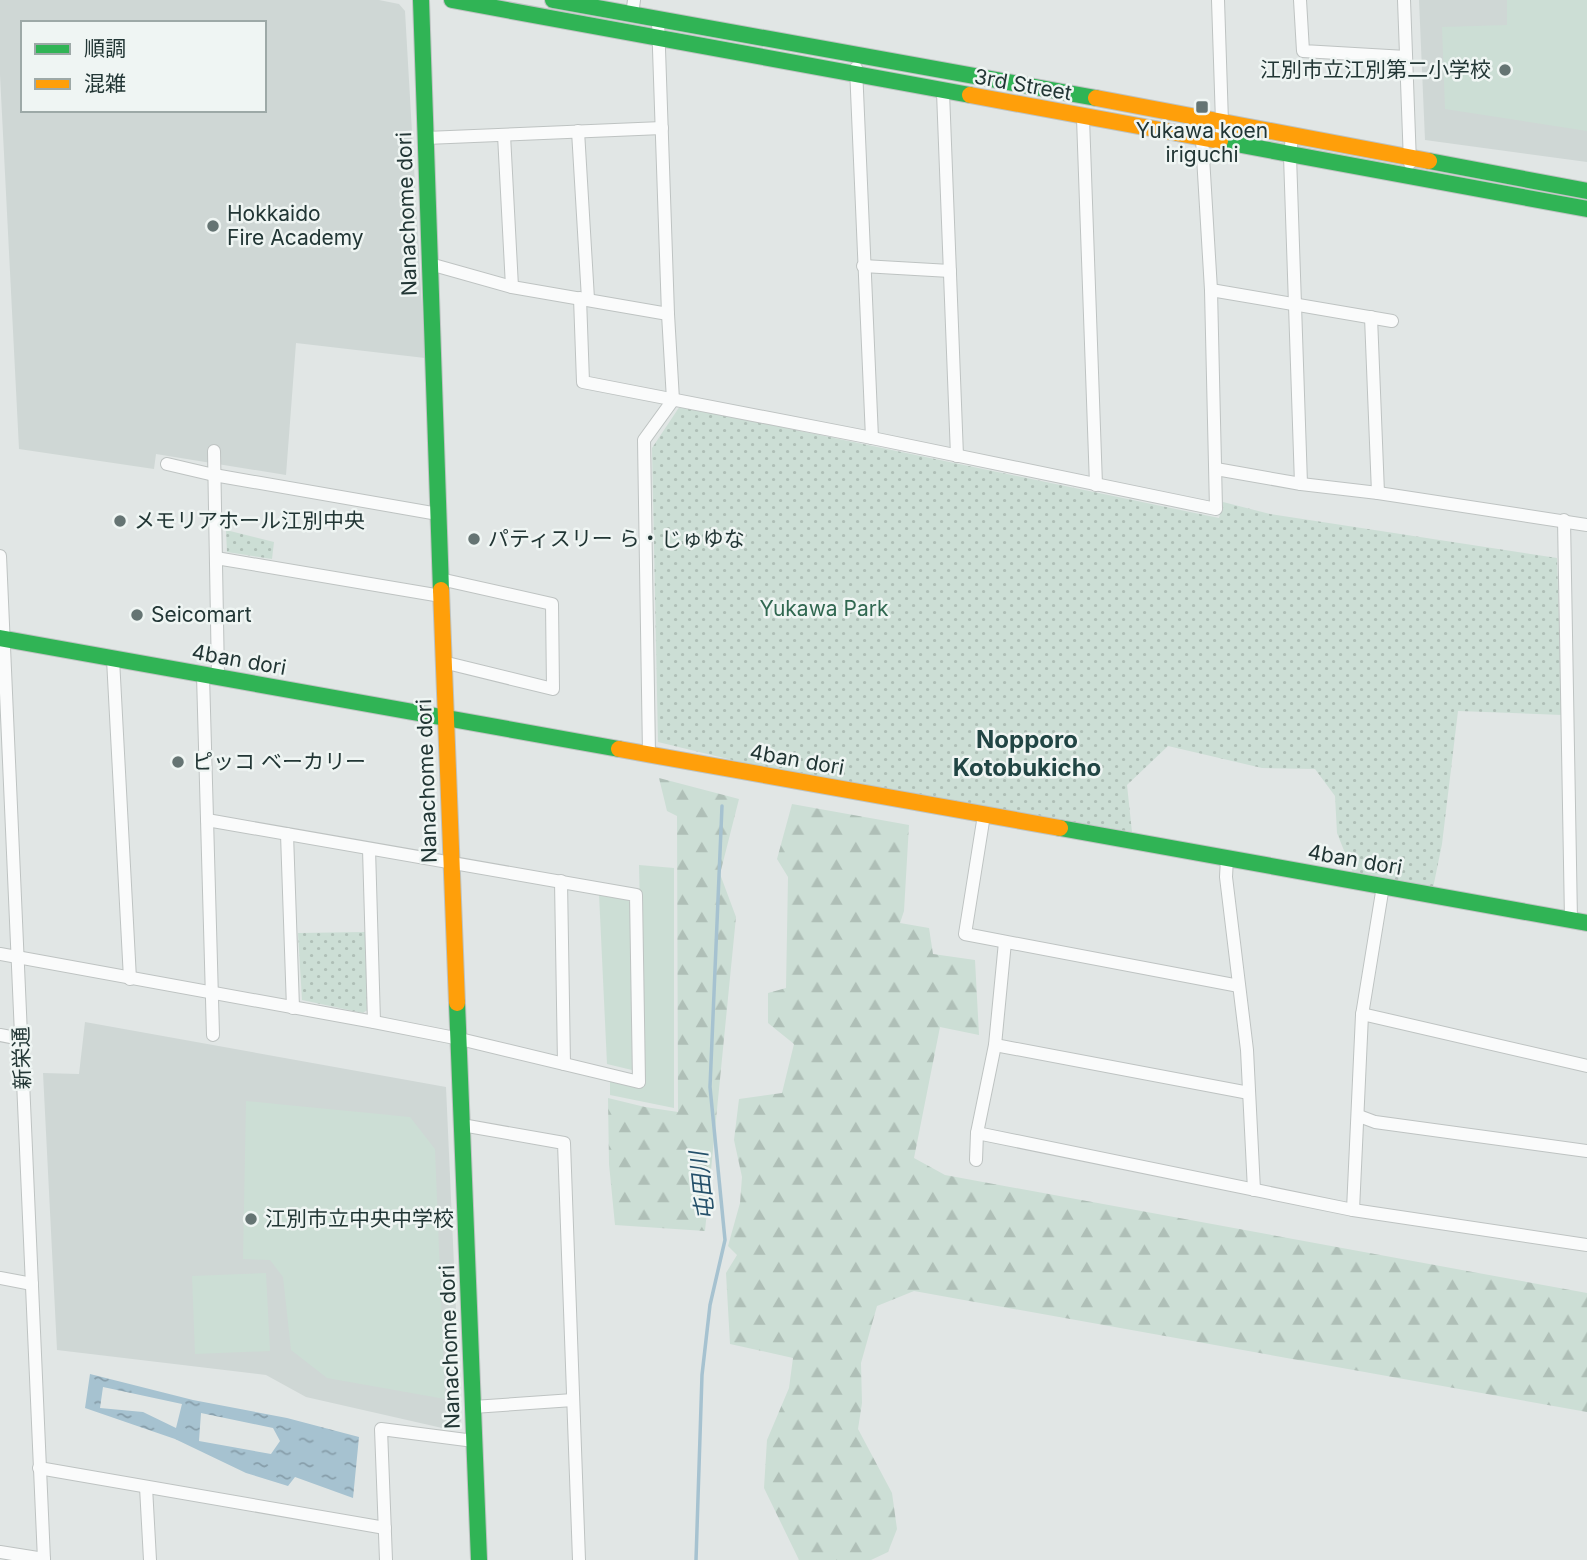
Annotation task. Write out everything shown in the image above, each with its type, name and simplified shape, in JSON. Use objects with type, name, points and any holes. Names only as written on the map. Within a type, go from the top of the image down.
[{"type":"street","name":"Nanachome dori","points":[[421,0],[445,718],[479,1560]]},
{"type":"street","name":"3rd Street","points":[[452,0],[1587,209]]},
{"type":"street","name":"3rd Street","points":[[553,0],[633,7],[658,20],[1587,191]]},
{"type":"street","points":[[1218,0],[1221,143]]},
{"type":"street","points":[[1300,0],[1303,51],[1406,57]]},
{"type":"street","points":[[1404,0],[1409,177]]},
{"type":"street","points":[[649,754],[644,440],[673,400],[658,20]]},
{"type":"street","points":[[855,57],[872,438]]},
{"type":"street","points":[[943,92],[957,456]]},
{"type":"street","points":[[1083,118],[1096,485]]},
{"type":"street","points":[[578,131],[584,299],[583,382],[1216,509],[1211,290],[1202,140],[1205,119]]},
{"type":"street","points":[[426,138],[662,128]]},
{"type":"street","points":[[504,135],[512,288]]},
{"type":"street","points":[[1292,136],[1290,156],[1301,484]]},
{"type":"street","points":[[430,264],[512,288],[668,314]]},
{"type":"street","points":[[863,266],[950,271]]},
{"type":"street","points":[[1211,290],[1392,321]]},
{"type":"street","points":[[1371,317],[1378,493]]},
{"type":"street","points":[[213,1035],[207,820],[216,558],[214,451]]},
{"type":"street","points":[[167,464],[214,475],[438,514]]},
{"type":"street","points":[[1216,469],[1301,484],[1587,524]]},
{"type":"street","points":[[1564,520],[1579,921]]},
{"type":"street","name":"新栄通","points":[[0,556],[4,730],[18,957],[44,1560]]},
{"type":"street","points":[[216,558],[551,604],[553,689],[443,662]]},
{"type":"street","name":"4ban dori","points":[[2,638],[1579,921]]},
{"type":"street","points":[[113,659],[130,978]]},
{"type":"street","points":[[984,814],[965,934],[1239,986]]},
{"type":"street","points":[[0,954],[460,1039],[639,1082],[636,895],[207,820]]},
{"type":"street","points":[[287,834],[293,1009]]},
{"type":"street","points":[[369,849],[374,1022]]},
{"type":"street","points":[[1227,858],[1226,877],[1247,1050],[1254,1190]]},
{"type":"street","points":[[561,881],[564,1064]]},
{"type":"street","points":[[1353,1210],[1362,1014],[1383,886]]},
{"type":"street","points":[[976,1160],[977,1133],[995,1045],[1005,942]]},
{"type":"street","points":[[1362,1014],[1587,1066]]},
{"type":"street","points":[[0,1035],[21,1039]]},
{"type":"street","points":[[995,1045],[1249,1093]]},
{"type":"street","points":[[1359,1116],[1375,1122],[1587,1151]]},
{"type":"street","points":[[462,1125],[564,1143],[579,1560]]},
{"type":"street","points":[[977,1133],[1353,1210],[1587,1245]]},
{"type":"street","points":[[0,1278],[32,1284]]},
{"type":"street","points":[[473,1406],[573,1401]]},
{"type":"street","points":[[386,1560],[381,1429],[474,1441]]},
{"type":"street","points":[[39,1468],[384,1528]]},
{"type":"street","points":[[146,1487],[150,1560]]},
{"type":"street","points":[[0,1552],[44,1560]]},
{"type":"shaded area","name":"Hokkaido Fire Academy","points":[[0,0],[379,0],[399,4],[405,11],[425,358],[296,343],[286,475],[156,454],[154,469],[19,449],[0,75]]},
{"type":"shaded area","name":"江別市立江別第二小学校","points":[[1419,0],[1587,0],[1587,162],[1425,140]]},
{"type":"shaded area","name":"江別市立中央中学校","points":[[85,1022],[446,1087],[461,1421],[451,1430],[306,1397],[266,1375],[57,1350],[43,1073],[79,1074]]},
{"type":"green space","name":"江別市立江別第二小学校","points":[[1507,0],[1587,0],[1587,131],[1445,109],[1442,27],[1507,25]]},
{"type":"green space","name":"Yukawa Park","points":[[680,406],[1219,518],[1223,502],[1270,514],[1557,558],[1562,715],[1458,711],[1442,844],[1432,893],[1355,878],[1337,833],[1335,796],[1315,769],[1262,768],[1168,746],[1127,785],[1132,832],[798,776],[658,742],[652,448]]},
{"type":"green space","points":[[226,530],[274,542],[272,559],[227,552]]},
{"type":"green space","points":[[659,778],[739,799],[720,874],[736,917],[705,1231],[615,1225],[609,1164],[608,1098],[678,1112],[677,816],[667,811]]},
{"type":"green space","points":[[792,804],[909,825],[904,911],[900,923],[929,928],[933,954],[975,960],[979,1035],[940,1027],[914,1158],[945,1175],[1587,1293],[1587,1412],[914,1291],[877,1306],[861,1363],[862,1403],[858,1429],[892,1493],[897,1529],[888,1552],[871,1560],[799,1560],[764,1488],[767,1440],[789,1388],[793,1358],[730,1344],[726,1273],[737,1255],[728,1246],[740,1203],[742,1177],[734,1140],[739,1099],[782,1093],[794,1044],[768,1023],[768,993],[786,988],[788,877],[777,859]]},
{"type":"green space","points":[[639,865],[674,868],[674,1108],[610,1095],[610,1078],[644,1085]]},
{"type":"green space","points":[[599,894],[631,901],[632,1070],[607,1064]]},
{"type":"green space","points":[[365,932],[367,1010],[363,1013],[302,1000],[298,933]]},
{"type":"green space","points":[[246,1101],[410,1117],[435,1149],[445,1399],[327,1378],[291,1350],[283,1277],[270,1260],[243,1259]]},
{"type":"green space","points":[[266,1273],[270,1351],[195,1354],[192,1276]]},
{"type":"water","points":[[90,1374],[359,1437],[353,1498],[295,1477],[288,1486],[246,1473],[175,1439],[85,1408]],"holes":[[[103,1387],[182,1404],[176,1428],[143,1412],[100,1408]],[[201,1413],[273,1428],[280,1441],[271,1454],[199,1441]]]},
{"type":"waterway","name":"屯田川","points":[[696,1560],[702,1375],[710,1305],[725,1240],[710,1087],[722,806]]},
{"type":"traffic: fast","points":[[421,0],[441,590]]},
{"type":"traffic: fast","points":[[452,0],[970,95]]},
{"type":"traffic: fast","points":[[553,0],[1096,98]]},
{"type":"traffic: fast","points":[[1220,141],[1587,209]]},
{"type":"traffic: fast","points":[[1429,161],[1587,191]]},
{"type":"traffic: fast","points":[[0,638],[619,749]]},
{"type":"traffic: fast","points":[[1060,828],[1587,923]]},
{"type":"traffic: fast","points":[[457,1003],[479,1560]]},
{"type":"traffic: slow","points":[[970,95],[1220,141]]},
{"type":"traffic: slow","points":[[1096,98],[1429,161]]},
{"type":"traffic: slow","points":[[441,590],[457,1003]]},
{"type":"traffic: slow","points":[[619,749],[1060,828]]},
{"type":"place","name":"江別市立江別第二小学校","points":[[1505,70]]},
{"type":"place","name":"Yukawa koen iriguchi","points":[[1202,107]]},
{"type":"place","name":"Hokkaido Fire Academy","points":[[213,226]]},
{"type":"place","name":"メモリアホール江別中央","points":[[120,521]]},
{"type":"place","name":"パティスリー ら・じゅゆな","points":[[474,539]]},
{"type":"place","name":"Seicomart","points":[[137,615]]},
{"type":"place","name":"ピッコ ベーカリー","points":[[178,762]]},
{"type":"place","name":"江別市立中央中学校","points":[[251,1219]]},
{"type":"district","name":"Nopporo Kotobukicho","points":[[1027,754]]}]
